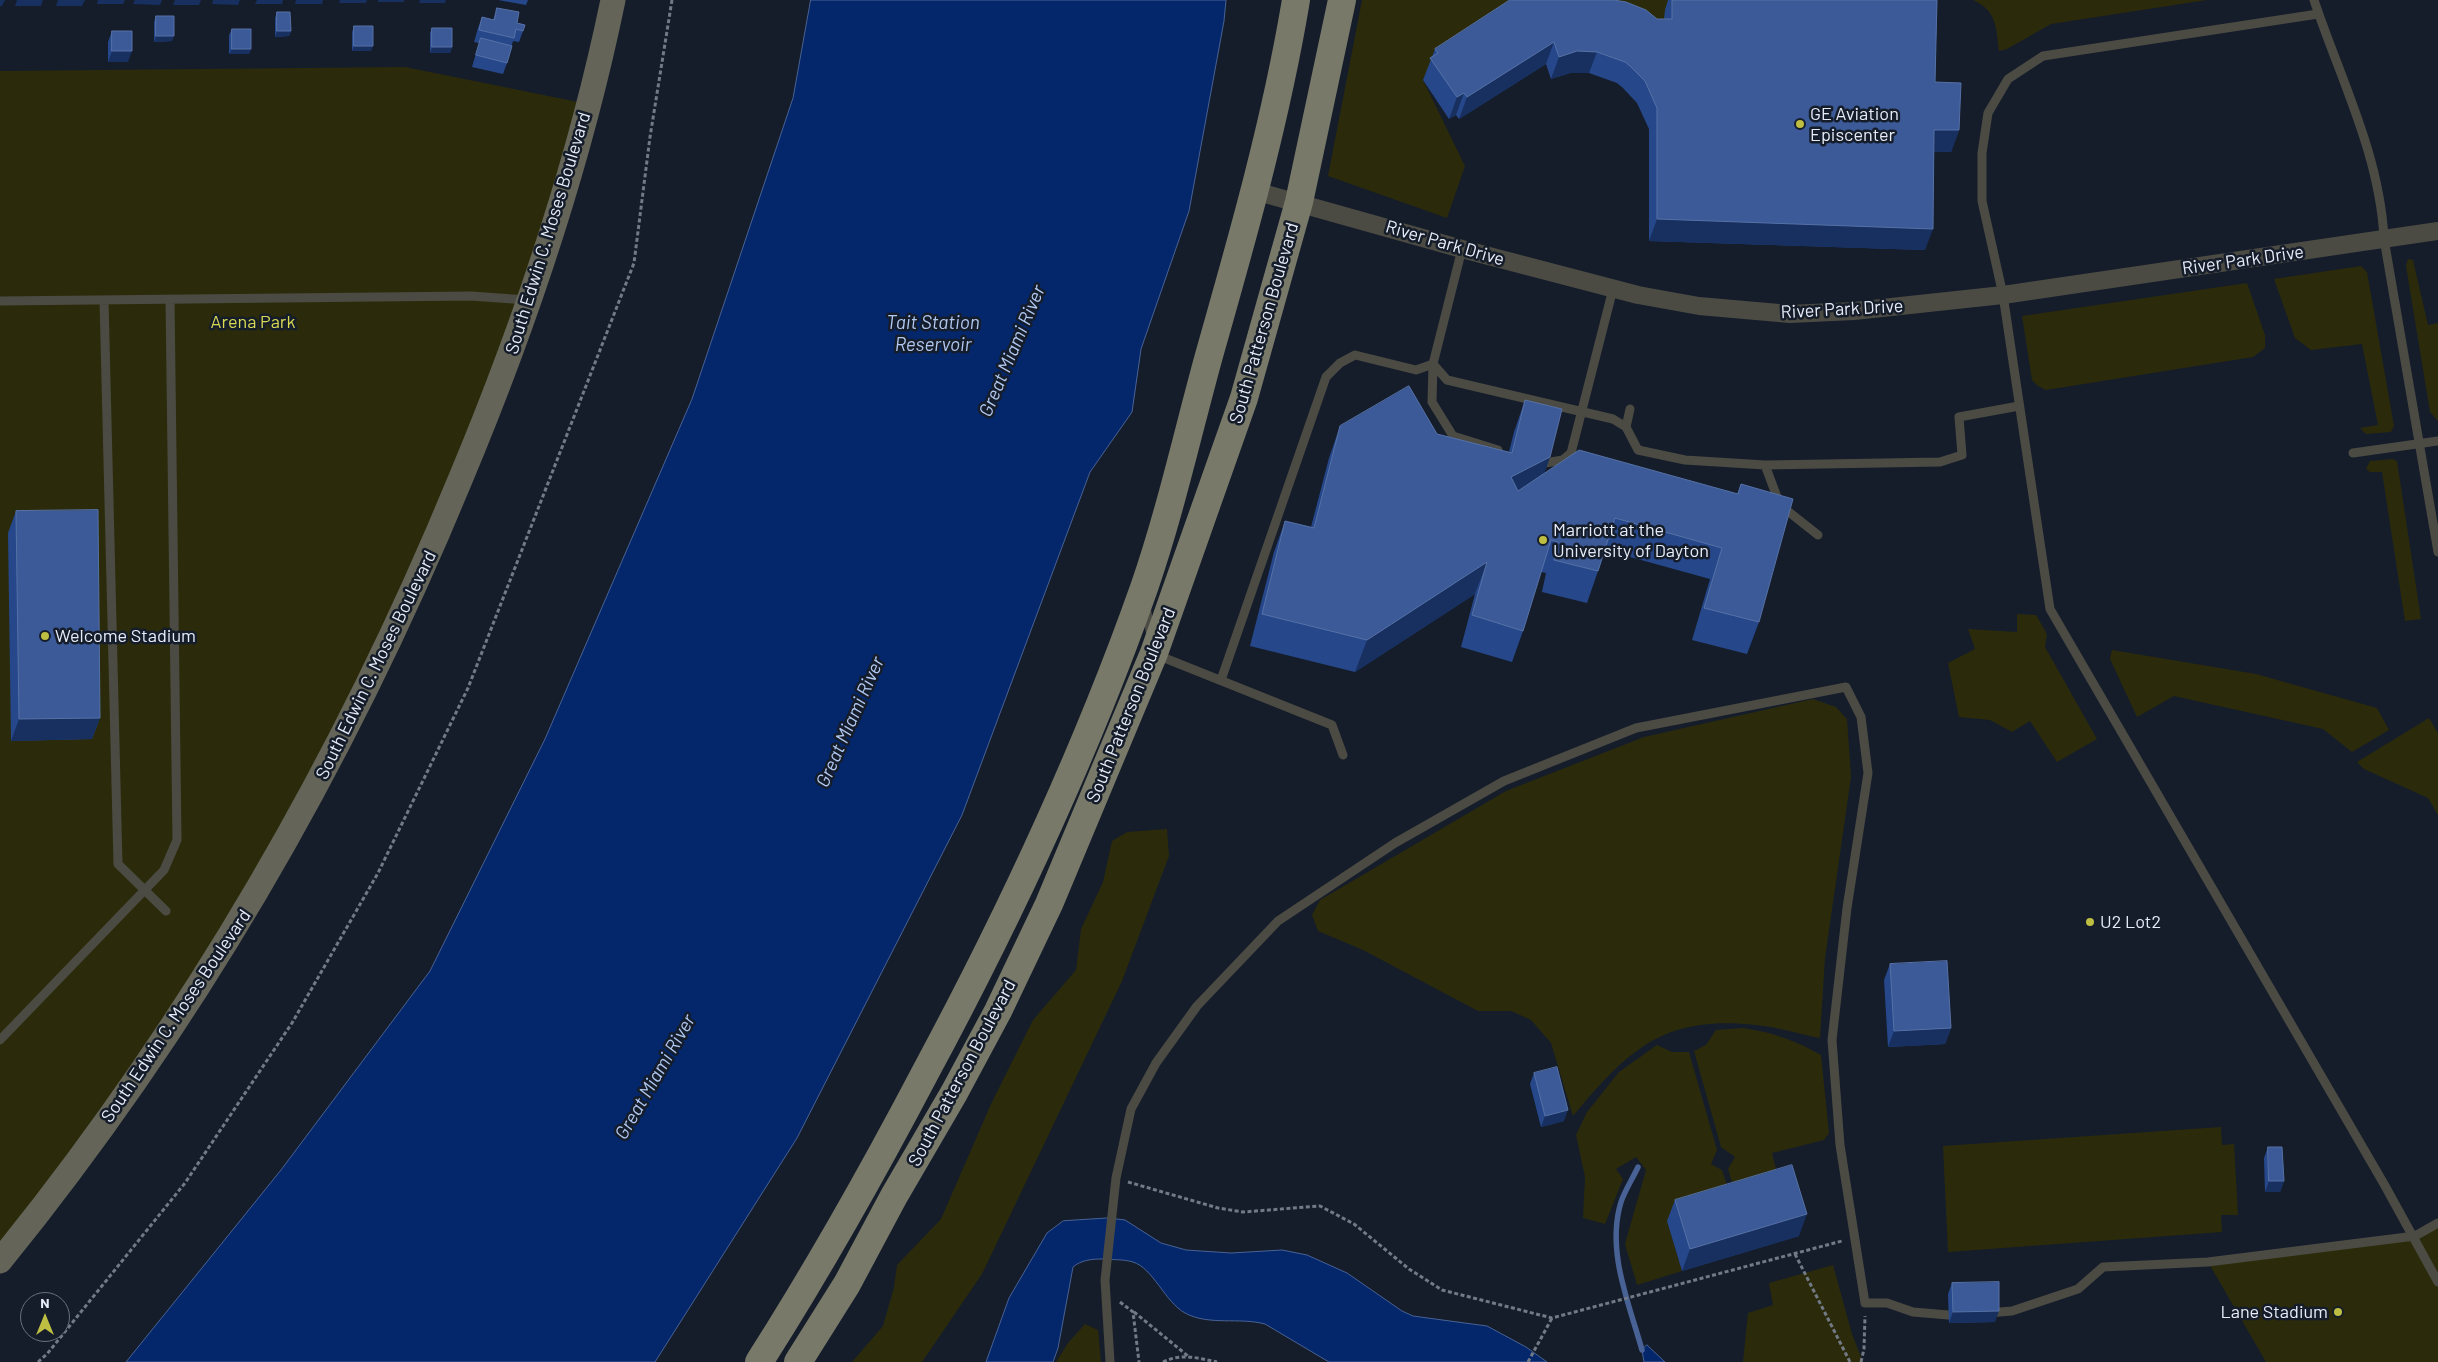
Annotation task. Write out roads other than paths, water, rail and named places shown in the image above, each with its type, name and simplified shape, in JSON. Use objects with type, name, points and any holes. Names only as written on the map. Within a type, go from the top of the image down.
[{"type":"main road","name":"South Edwin C. Moses Boulevard","points":[[0,1262],[120,1104],[159,1048],[249,907],[315,791],[394,633],[428,558],[492,403],[531,300],[566,186],[604,43],[613,0]]},
{"type":"main road","name":"South Patterson Boulevard","points":[[759,1362],[867,1184],[966,998],[1019,890],[1079,757],[1143,590],[1168,516],[1192,417],[1255,191],[1296,0]]},
{"type":"main road","name":"South Patterson Boulevard","points":[[798,1362],[847,1284],[998,1011],[1049,904],[1154,653],[1244,398],[1299,202],[1342,0]]},
{"type":"street","name":"River Park Drive","points":[[1255,191],[1612,289],[1699,306],[1790,314],[1854,311],[2003,295],[2438,231]]},
{"type":"lane","points":[[2314,0],[2371,160],[2381,200],[2384,239],[2438,552]]},
{"type":"lane","points":[[2318,14],[2043,56],[2008,79],[1988,113],[1982,153],[1984,215],[2003,295],[2050,609],[2414,1236],[2438,1282]]},
{"type":"lane","points":[[1462,249],[1433,364],[1432,402],[1452,436],[1508,453]]},
{"type":"lane","points":[[1545,463],[1563,460],[1571,453],[1612,289]]},
{"type":"lane","points":[[0,301],[471,296],[531,300]]},
{"type":"lane","points":[[0,1040],[164,870],[178,840],[170,299]]},
{"type":"lane","points":[[104,300],[118,864],[166,911]]},
{"type":"lane","points":[[1221,680],[1326,377],[1340,363],[1355,355],[1416,370],[1433,364]]},
{"type":"lane","points":[[1433,364],[1447,380],[1613,419],[1626,427],[1638,450],[1685,460],[1766,465],[1940,462],[1962,455],[1959,417],[2019,406]]},
{"type":"lane","points":[[1626,427],[1630,410]]},
{"type":"lane","points":[[2353,453],[2438,441]]},
{"type":"lane","points":[[1766,465],[1780,505],[1818,535]]},
{"type":"lane","points":[[1143,590],[1154,653],[1332,725],[1343,755]]},
{"type":"lane","points":[[1110,1362],[1106,1280],[1116,1178],[1131,1109],[1156,1063],[1197,1006],[1278,921],[1395,843],[1504,781],[1636,728],[1846,687],[1861,717],[1868,773],[1847,908],[1832,1040],[1840,1145],[1865,1303],[1887,1303],[1912,1312],[1955,1317],[2012,1311],[2078,1289],[2103,1267],[2208,1262],[2414,1236],[2438,1223]]},
{"type":"lane","points":[[2429,1264],[2438,1259]]},
{"type":"water","name":"Tait Station Reservoir","points":[[811,0],[1226,0],[1224,21],[1189,211],[1141,349],[1132,412],[1090,472],[962,815],[797,1138],[655,1362],[126,1362],[281,1170],[430,971],[545,739],[692,399],[793,98]]},
{"type":"water","points":[[1108,1218],[1125,1220],[1161,1243],[1186,1250],[1231,1253],[1282,1250],[1307,1255],[1347,1273],[1402,1311],[1413,1316],[1487,1326],[1526,1347],[1547,1362],[1329,1362],[1265,1324],[1204,1319],[1185,1313],[1171,1301],[1140,1265],[1129,1261],[1102,1259],[1083,1261],[1073,1267],[1058,1348],[1053,1362],[986,1362],[1009,1298],[1047,1233],[1063,1221]]},
{"type":"water","points":[[1647,1345],[1665,1362],[1644,1362],[1642,1350]]},
{"type":"waterway","points":[[1638,1167],[1621,1202],[1617,1220],[1616,1239],[1621,1277],[1642,1350]]},
{"type":"place","name":"GE Aviation Episcenter","points":[[1800,124]]},
{"type":"place","name":"Marriott at the University of Dayton","points":[[1543,540]]},
{"type":"place","name":"Welcome Stadium","points":[[45,636]]},
{"type":"place","name":"U2 Lot2","points":[[2090,922]]},
{"type":"place","name":"Lane Stadium","points":[[2338,1312]]},
{"type":"park label","name":"Arena Park","points":[[253,322]]},
{"type":"water label","name":"Great Miami River","points":[[1012,351]]},
{"type":"water label","name":"Great Miami River","points":[[850,722]]},
{"type":"water label","name":"Great Miami River","points":[[655,1077]]}]
